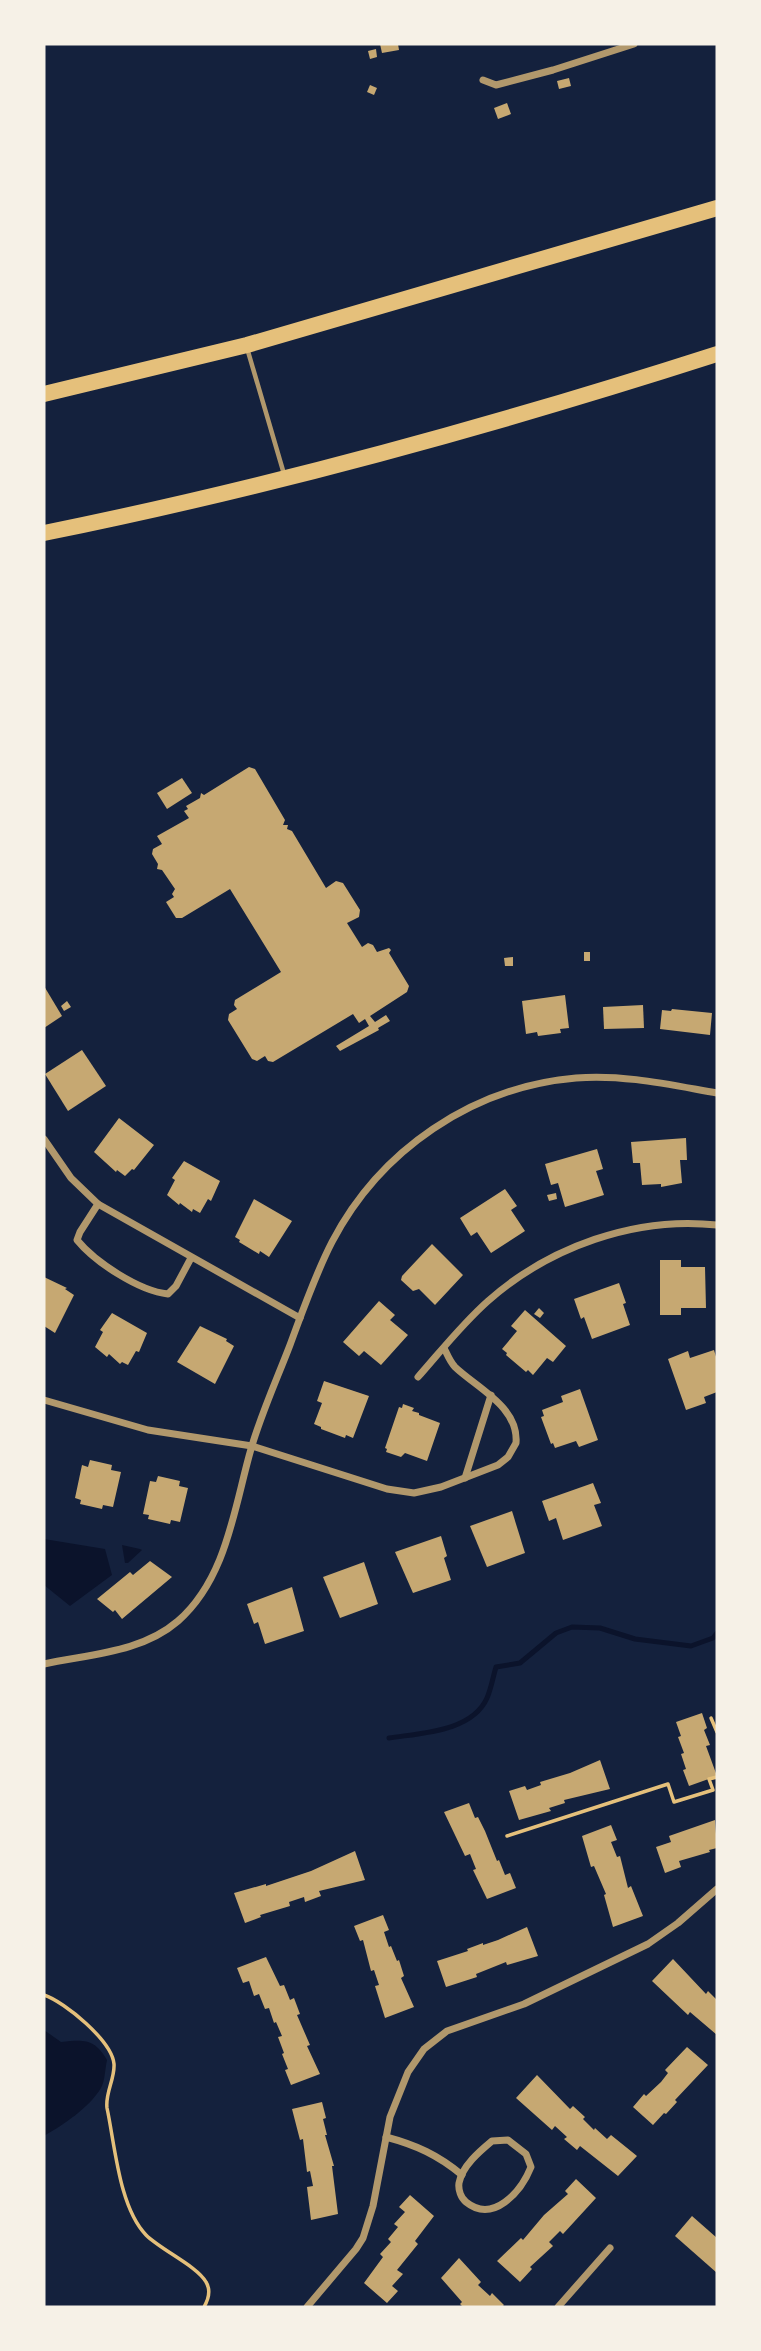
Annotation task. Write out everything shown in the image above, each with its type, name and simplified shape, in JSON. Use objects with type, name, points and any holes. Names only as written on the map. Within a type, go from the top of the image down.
[{"type":"highway","points":[[44,394],[247,345],[717,208]]},
{"type":"highway","points":[[44,533],[124,517],[286,478],[498,421],[717,354]]},
{"type":"street","points":[[483,80],[496,85],[634,44]]},
{"type":"street","points":[[44,1664],[113,1651],[142,1642],[170,1627],[188,1612],[208,1586],[232,1522],[252,1446],[300,1318],[333,1241],[360,1199],[397,1156],[452,1115],[477,1103],[513,1091],[577,1078],[615,1078],[717,1093]]},
{"type":"street","points":[[44,1141],[79,1188],[98,1204],[300,1318]]},
{"type":"street","points":[[98,1204],[77,1240],[89,1255],[152,1292],[168,1294],[176,1286],[191,1258]]},
{"type":"street","points":[[418,1377],[465,1324],[497,1294],[534,1268],[570,1249],[631,1229],[664,1224],[717,1225]]},
{"type":"street","points":[[44,1400],[148,1430],[252,1446],[400,1492],[425,1492],[498,1465],[508,1457],[516,1443],[511,1421],[491,1395],[455,1366],[444,1348]]},
{"type":"street","points":[[465,1478],[491,1395]]},
{"type":"street","points":[[307,2307],[363,2238],[373,2206],[390,2117],[408,2072],[425,2049],[436,2039],[465,2023],[524,2004],[648,1944],[678,1923],[717,1889]]},
{"type":"street","points":[[386,2137],[416,2145],[445,2161],[462,2175]]},
{"type":"street","points":[[508,2140],[526,2154],[531,2167],[523,2183],[510,2198],[491,2210],[471,2206],[462,2199],[458,2185],[462,2175],[470,2162],[492,2141],[508,2140]]},
{"type":"street","points":[[558,2307],[610,2248]]},
{"type":"lane","points":[[247,345],[286,478]]},
{"type":"path","points":[[711,1718],[717,1732]]},
{"type":"path","points":[[507,1836],[668,1784],[674,1802],[713,1790],[709,1779],[717,1777]]},
{"type":"path","points":[[44,1995],[61,2003],[108,2047],[114,2060],[114,2069],[106,2101],[123,2191],[130,2211],[146,2235],[205,2280],[209,2295],[204,2307]]},
{"type":"water","points":[[44,1539],[105,1549],[112,1575],[70,1606],[44,1585]]},
{"type":"water","points":[[122,1545],[142,1550],[125,1563]]},
{"type":"water","points":[[44,2030],[61,2042],[82,2041],[93,2044],[107,2060],[103,2082],[96,2095],[75,2115],[44,2136]]},
{"type":"building","points":[[380,44],[398,44],[399,50],[382,53]]},
{"type":"building","points":[[376,49],[377,57],[370,59],[368,51]]},
{"type":"building","points":[[569,78],[571,86],[559,89],[557,81]]},
{"type":"building","points":[[370,85],[377,88],[374,95],[367,92]]},
{"type":"building","points":[[507,103],[511,114],[498,119],[494,108]]},
{"type":"building","points":[[249,767],[255,769],[285,820],[283,825],[288,825],[287,829],[292,831],[326,888],[336,881],[343,883],[360,910],[359,917],[347,923],[362,947],[368,943],[373,945],[377,952],[389,948],[389,953],[409,986],[407,992],[370,1016],[375,1022],[386,1015],[390,1021],[340,1051],[336,1046],[369,1026],[365,1019],[359,1023],[353,1014],[273,1062],[268,1061],[265,1056],[257,1061],[252,1059],[228,1020],[229,1014],[237,1009],[235,1000],[281,972],[230,889],[182,918],[176,918],[166,902],[174,897],[172,894],[175,889],[162,870],[157,869],[153,849],[162,844],[157,836],[189,818],[184,811],[188,809],[186,806],[200,798],[201,793],[204,795]]},
{"type":"building","points":[[182,778],[192,793],[167,809],[157,793]]},
{"type":"building","points":[[584,952],[590,952],[590,961],[584,961]]},
{"type":"building","points":[[513,957],[513,966],[505,966],[504,958]]},
{"type":"building","points":[[44,986],[62,1016],[44,1028]]},
{"type":"building","points":[[565,995],[569,1028],[560,1029],[561,1033],[538,1036],[537,1032],[526,1034],[522,1001]]},
{"type":"building","points":[[67,1001],[71,1007],[64,1011],[61,1006]]},
{"type":"building","points":[[643,1005],[644,1028],[604,1029],[603,1007]]},
{"type":"building","points":[[662,1010],[712,1013],[710,1035],[660,1029]]},
{"type":"building","points":[[82,1050],[106,1086],[68,1111],[45,1074]]},
{"type":"building","points":[[119,1118],[154,1145],[134,1170],[125,1176],[117,1170],[116,1172],[94,1152]]},
{"type":"building","points":[[686,1138],[687,1160],[680,1160],[682,1183],[661,1187],[661,1184],[642,1185],[640,1163],[633,1163],[631,1142]]},
{"type":"building","points":[[597,1149],[603,1169],[596,1171],[604,1195],[565,1207],[558,1183],[551,1185],[545,1164]]},
{"type":"building","points":[[184,1161],[220,1181],[211,1201],[208,1199],[200,1213],[193,1209],[192,1212],[180,1203],[179,1205],[167,1195],[175,1180],[172,1178]]},
{"type":"building","points":[[505,1189],[517,1206],[511,1210],[525,1231],[491,1253],[477,1232],[471,1236],[460,1218]]},
{"type":"building","points":[[556,1193],[557,1199],[549,1201],[547,1195]]},
{"type":"building","points":[[254,1199],[292,1221],[269,1257],[260,1251],[259,1254],[235,1237]]},
{"type":"building","points":[[432,1244],[463,1275],[435,1305],[419,1289],[413,1291],[401,1280]]},
{"type":"building","points":[[660,1260],[681,1260],[681,1267],[705,1267],[706,1308],[681,1308],[681,1315],[660,1315]]},
{"type":"building","points":[[44,1277],[67,1288],[65,1289],[74,1295],[55,1333],[44,1326]]},
{"type":"building","points":[[619,1283],[630,1325],[592,1339],[574,1299]]},
{"type":"building","points":[[379,1301],[395,1315],[390,1320],[408,1335],[381,1365],[364,1351],[359,1356],[343,1342]]},
{"type":"building","points":[[539,1308],[544,1313],[540,1318],[534,1314]]},
{"type":"building","points":[[525,1310],[566,1346],[553,1362],[547,1358],[533,1375],[528,1370],[526,1372],[502,1349],[517,1331],[511,1326]]},
{"type":"building","points":[[112,1313],[147,1333],[139,1352],[136,1351],[128,1365],[122,1362],[120,1364],[109,1354],[107,1357],[95,1347],[103,1332],[100,1330]]},
{"type":"building","points":[[200,1326],[227,1339],[226,1341],[234,1346],[215,1384],[177,1362]]},
{"type":"building","points":[[714,1350],[717,1360],[717,1392],[704,1397],[706,1403],[686,1410],[668,1359],[688,1351],[690,1358]]},
{"type":"building","points":[[324,1381],[369,1396],[353,1438],[346,1435],[345,1438],[314,1424],[322,1403],[317,1401]]},
{"type":"building","points":[[580,1389],[598,1440],[579,1447],[576,1441],[555,1448],[541,1417],[544,1416],[542,1410],[563,1402],[561,1396]]},
{"type":"building","points":[[403,1404],[414,1408],[412,1411],[419,1415],[440,1423],[427,1461],[405,1453],[401,1457],[386,1452],[399,1407],[402,1408]]},
{"type":"building","points":[[90,1460],[112,1465],[111,1470],[121,1472],[113,1507],[103,1505],[102,1509],[80,1504],[81,1500],[75,1498],[82,1465],[88,1467]]},
{"type":"building","points":[[158,1476],[180,1481],[179,1486],[188,1488],[180,1522],[171,1520],[170,1524],[148,1519],[149,1515],[143,1514],[150,1481],[156,1482]]},
{"type":"building","points":[[593,1483],[601,1503],[594,1505],[602,1526],[563,1540],[556,1518],[549,1521],[542,1501]]},
{"type":"building","points":[[512,1511],[525,1553],[487,1567],[470,1526]]},
{"type":"building","points":[[441,1536],[451,1580],[413,1593],[395,1552]]},
{"type":"building","points":[[150,1561],[172,1577],[122,1619],[115,1610],[113,1612],[97,1599],[130,1572],[133,1575]]},
{"type":"building","points":[[364,1562],[378,1604],[340,1618],[323,1577]]},
{"type":"building","points":[[292,1587],[304,1631],[265,1644],[258,1622],[254,1624],[247,1604]]},
{"type":"building","points":[[702,1713],[707,1728],[704,1730],[710,1745],[706,1746],[717,1776],[689,1786],[683,1770],[686,1769],[681,1754],[684,1753],[676,1722]]},
{"type":"building","points":[[600,1760],[610,1789],[564,1800],[565,1803],[549,1808],[551,1811],[519,1820],[509,1791],[525,1786],[527,1790],[541,1785],[540,1782]]},
{"type":"building","points":[[469,1803],[475,1818],[478,1817],[485,1831],[497,1861],[499,1860],[505,1875],[510,1873],[516,1888],[487,1899],[473,1870],[476,1869],[470,1854],[465,1856],[444,1812]]},
{"type":"building","points":[[715,1820],[717,1848],[679,1861],[681,1867],[665,1873],[656,1847],[671,1842],[669,1836]]},
{"type":"building","points":[[611,1825],[617,1840],[611,1842],[617,1857],[620,1856],[628,1888],[631,1886],[643,1916],[613,1927],[604,1895],[606,1894],[594,1866],[591,1867],[582,1836]]},
{"type":"building","points":[[355,1851],[365,1880],[319,1891],[321,1896],[305,1902],[304,1897],[289,1902],[290,1906],[260,1915],[261,1917],[245,1923],[234,1893],[311,1871]]},
{"type":"building","points":[[383,1915],[389,1930],[384,1932],[389,1947],[391,1946],[397,1961],[399,1960],[404,1976],[401,1978],[414,2007],[385,2018],[375,1986],[379,1985],[374,1970],[371,1971],[363,1940],[360,1941],[354,1926]]},
{"type":"building","points":[[527,1927],[538,1956],[507,1965],[506,1962],[476,1974],[477,1977],[446,1987],[437,1961]]},
{"type":"building","points":[[266,1957],[280,1986],[284,1985],[290,2000],[294,1998],[300,2014],[297,2015],[310,2045],[307,2046],[320,2074],[291,2085],[278,2037],[282,2036],[276,2022],[274,2023],[269,2008],[265,2009],[259,1994],[254,1996],[249,1981],[243,1983],[237,1968]]},
{"type":"building","points":[[673,1959],[706,1994],[708,1991],[717,2000],[717,2035],[690,2012],[688,2015],[652,1981]]},
{"type":"building","points":[[687,2047],[708,2065],[675,2100],[677,2102],[666,2114],[653,2125],[633,2107],[644,2094],[646,2096],[661,2082],[668,2073],[665,2070]]},
{"type":"building","points":[[537,2075],[570,2109],[573,2106],[585,2117],[583,2119],[594,2130],[595,2128],[607,2139],[611,2135],[637,2156],[618,2176],[580,2146],[577,2150],[564,2139],[567,2137],[555,2126],[552,2130],[516,2098]]},
{"type":"building","points":[[322,2102],[326,2118],[323,2119],[325,2135],[334,2166],[338,2214],[311,2220],[307,2187],[313,2186],[310,2171],[307,2172],[303,2139],[300,2140],[292,2109]]},
{"type":"building","points":[[576,2179],[596,2198],[563,2234],[560,2231],[549,2242],[553,2246],[530,2267],[532,2269],[520,2282],[497,2261],[521,2238],[523,2240],[544,2215],[568,2194],[565,2191]]},
{"type":"building","points":[[410,2195],[434,2216],[415,2241],[418,2244],[397,2270],[403,2274],[392,2286],[398,2291],[387,2303],[364,2283],[383,2257],[380,2254],[391,2242],[388,2239],[398,2227],[394,2224],[405,2212],[399,2207]]},
{"type":"building","points":[[692,2216],[717,2238],[717,2273],[675,2236]]},
{"type":"building","points":[[459,2258],[481,2282],[478,2285],[490,2296],[492,2293],[504,2305],[502,2307],[463,2307],[460,2304],[462,2302],[441,2278]]},
{"type":"waterway","points":[[389,1738],[444,1729],[470,1718],[487,1698],[496,1667],[520,1663],[556,1633],[572,1627],[600,1628],[635,1639],[691,1646],[713,1638],[717,1633]]}]
